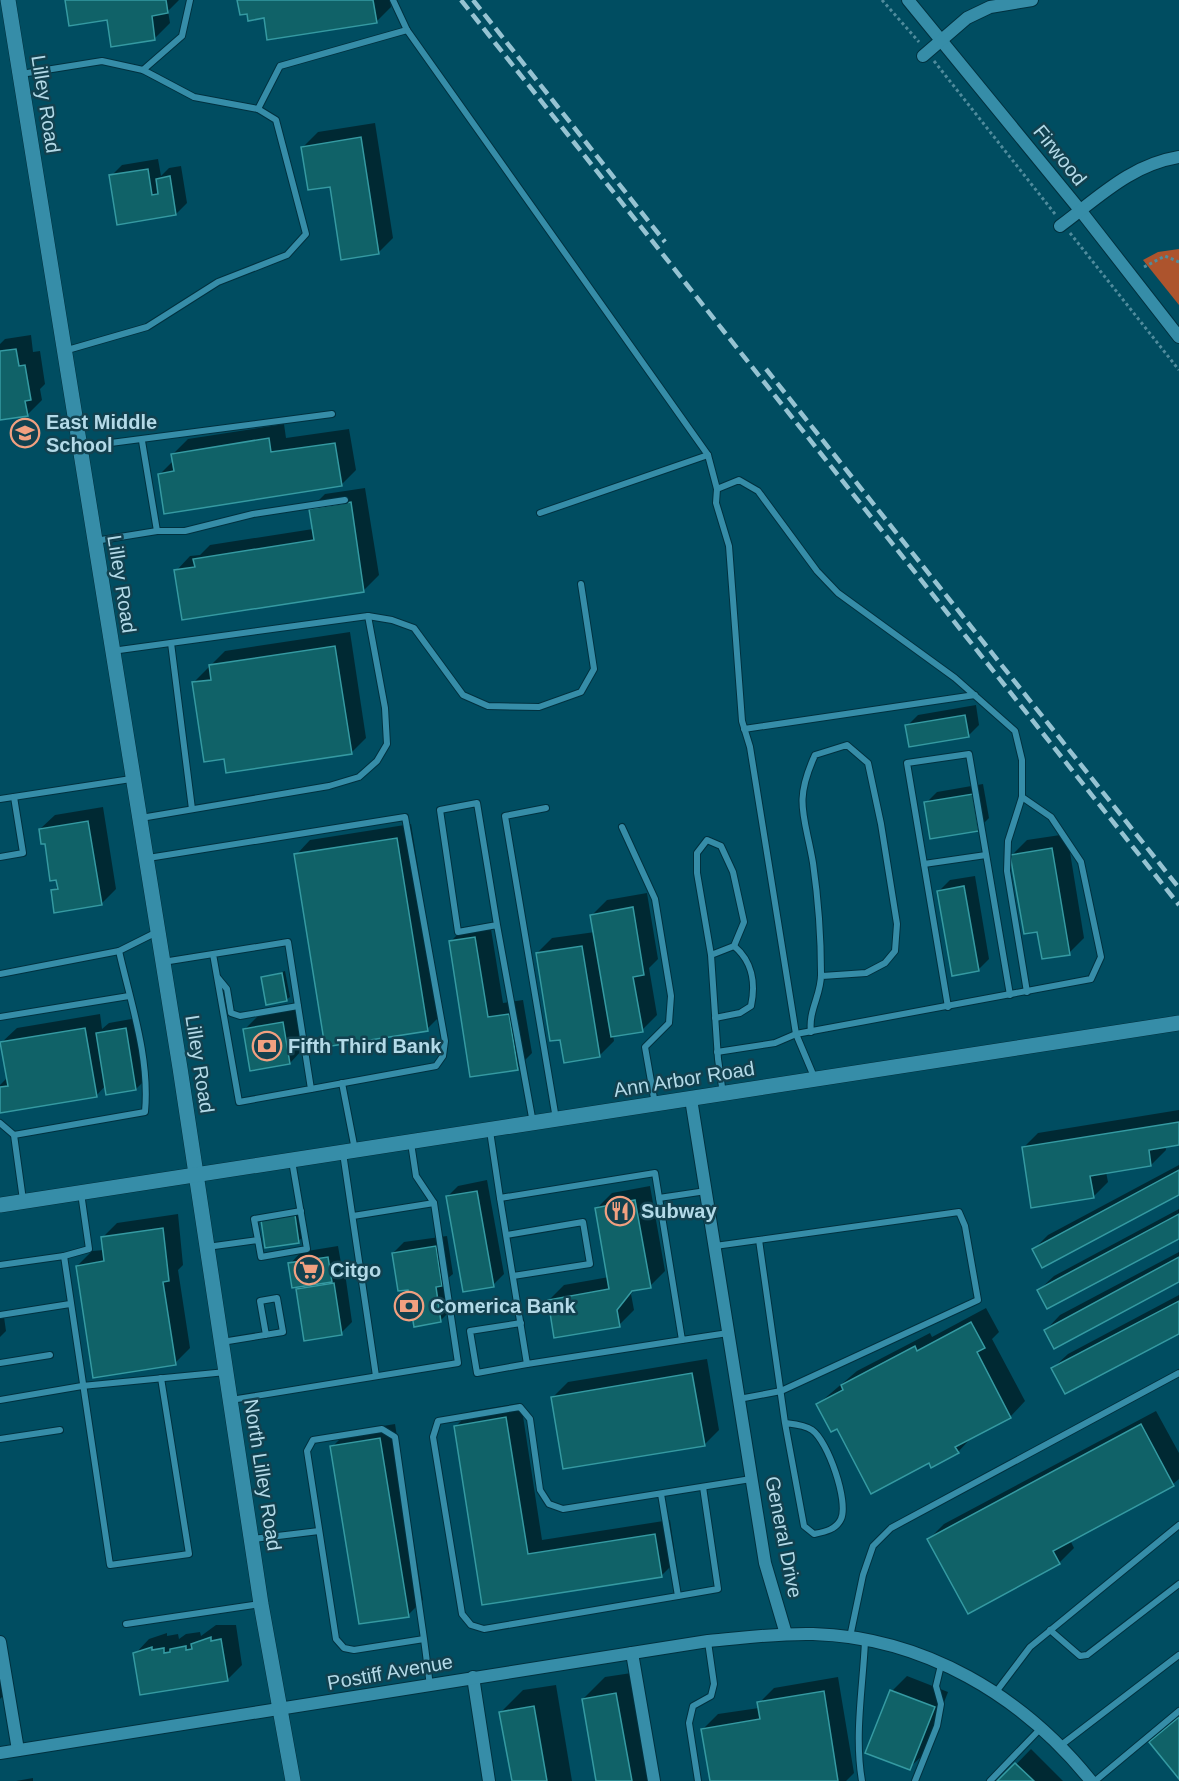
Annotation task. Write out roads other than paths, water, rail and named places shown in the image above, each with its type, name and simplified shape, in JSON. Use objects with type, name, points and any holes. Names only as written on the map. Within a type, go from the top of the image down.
[{"type":"street","name":"Lilley Road","points":[[8,0],[195,1175]]},
{"type":"street","name":"Firwood","points":[[908,0],[1080,210],[1179,337]]},
{"type":"street","points":[[925,53],[967,18],[990,7],[1032,0]]},
{"type":"street","points":[[1061,225],[1107,188],[1137,169],[1161,160],[1179,157]]},
{"type":"street","name":"Ann Arbor Road","points":[[0,1205],[1179,1023]]},
{"type":"street","name":"General Drive","points":[[691,1099],[768,1574],[786,1634]]},
{"type":"street","name":"North Lilley Road","points":[[195,1175],[261,1604],[293,1781]]},
{"type":"street","points":[[786,1634],[850,1637],[906,1650],[942,1663],[996,1692],[1041,1727],[1093,1781]]},
{"type":"street","name":"Postiff Avenue","points":[[0,1753],[708,1641],[786,1634]]},
{"type":"street","points":[[0,1642],[18,1750]]},
{"type":"street","points":[[632,1653],[654,1781]]},
{"type":"street","points":[[473,1677],[489,1781]]},
{"type":"lane","points":[[143,70],[182,36],[190,0]]},
{"type":"lane","points":[[393,0],[406,30],[708,455],[717,489],[716,503],[729,546],[735,655],[744,729],[750,747],[796,1034],[815,1079]]},
{"type":"lane","points":[[258,109],[280,66],[406,30]]},
{"type":"lane","points":[[20,74],[102,61],[143,70],[194,97],[258,109],[276,120],[306,234],[287,255],[218,282],[147,327],[64,351]]},
{"type":"lane","points":[[79,447],[142,441],[185,432],[332,414]]},
{"type":"lane","points":[[142,441],[157,531]]},
{"type":"lane","points":[[540,513],[708,455]]},
{"type":"lane","points":[[717,489],[739,480],[758,491],[817,571],[838,593],[955,678],[1015,731],[1022,760],[1022,797],[1008,841],[1007,871],[1027,992]]},
{"type":"lane","points":[[94,541],[157,531],[185,531],[253,514],[345,500]]},
{"type":"lane","points":[[112,651],[368,616],[393,620],[414,628],[463,695],[488,706],[539,707],[560,702],[581,692],[594,669],[581,584]]},
{"type":"lane","points":[[138,818],[328,786],[359,777],[377,762],[387,744],[385,708],[368,616]]},
{"type":"lane","points":[[171,643],[192,809]]},
{"type":"lane","points":[[744,729],[975,695]]},
{"type":"lane","points":[[811,1032],[810,1012],[822,976],[813,862],[800,797],[815,755],[847,745],[868,763],[881,824],[897,924],[895,951],[885,963],[866,973],[822,976]]},
{"type":"lane","points":[[948,1007],[907,763],[969,754],[1010,995]]},
{"type":"lane","points":[[0,799],[132,779]]},
{"type":"lane","points":[[0,857],[23,854],[14,797]]},
{"type":"lane","points":[[717,1052],[775,1043],[796,1034],[1091,979],[1101,957],[1081,862],[1051,817],[1022,797]]},
{"type":"lane","points":[[497,925],[458,932],[440,810],[477,803],[533,1124]]},
{"type":"lane","points":[[546,808],[505,816],[556,1120]]},
{"type":"lane","points":[[145,858],[405,817],[445,1041],[443,1056],[436,1066],[238,1102],[213,954]]},
{"type":"lane","points":[[622,827],[656,899],[670,996],[669,1023],[645,1047],[655,1105]]},
{"type":"lane","points":[[711,955],[734,946],[744,922],[733,872],[722,846],[707,840],[698,853],[697,873],[711,955],[717,1052],[723,1094]]},
{"type":"lane","points":[[924,864],[986,855]]},
{"type":"lane","points":[[0,974],[119,951],[157,932]]},
{"type":"lane","points":[[162,962],[288,942],[311,1089]]},
{"type":"lane","points":[[715,1018],[740,1013],[751,1006],[754,992],[747,957],[734,946]]},
{"type":"lane","points":[[14,1136],[145,1112],[147,1087],[119,951]]},
{"type":"lane","points":[[217,977],[227,989],[231,1012],[240,1016],[298,1006]]},
{"type":"lane","points":[[0,1017],[129,996]]},
{"type":"lane","points":[[342,1083],[349,1152],[352,1216],[376,1377]]},
{"type":"lane","points":[[0,1123],[14,1136],[24,1202]]},
{"type":"lane","points":[[490,1131],[527,1364]]},
{"type":"lane","points":[[231,1400],[458,1363],[434,1203],[416,1176],[411,1142]]},
{"type":"lane","points":[[292,1161],[301,1211],[307,1249],[261,1257],[254,1219],[301,1211]]},
{"type":"lane","points":[[500,1198],[655,1173],[682,1340]]},
{"type":"lane","points":[[659,1198],[706,1191]]},
{"type":"lane","points":[[0,1265],[64,1256],[89,1249],[81,1193]]},
{"type":"lane","points":[[352,1216],[434,1203]]},
{"type":"lane","points":[[715,1246],[959,1212],[965,1226],[978,1300],[781,1392],[739,1399]]},
{"type":"lane","points":[[507,1236],[582,1222],[590,1264],[513,1276]]},
{"type":"lane","points":[[207,1247],[258,1240]]},
{"type":"lane","points":[[759,1240],[785,1422],[804,1526],[808,1532],[814,1534],[826,1532],[836,1526],[842,1517],[832,1461],[824,1443],[811,1429],[785,1422]]},
{"type":"lane","points":[[64,1256],[110,1565],[189,1554],[162,1378]]},
{"type":"lane","points":[[222,1342],[266,1335],[283,1332],[277,1298],[260,1301],[266,1335]]},
{"type":"lane","points":[[0,1315],[70,1304]]},
{"type":"lane","points":[[521,1323],[470,1331],[477,1373],[728,1332]]},
{"type":"lane","points":[[0,1363],[50,1354]]},
{"type":"lane","points":[[0,1400],[82,1386],[226,1372]]},
{"type":"lane","points":[[850,1637],[863,1575],[873,1546],[891,1528],[1179,1373]]},
{"type":"lane","points":[[703,1487],[718,1590],[484,1629],[471,1625],[462,1614],[433,1437],[438,1421],[520,1407],[530,1419],[540,1490],[549,1504],[563,1509],[752,1479]]},
{"type":"lane","points":[[424,1639],[354,1650],[344,1648],[336,1639],[307,1451],[313,1440],[382,1429],[395,1437],[424,1639],[430,1686]]},
{"type":"lane","points":[[0,1439],[60,1430]]},
{"type":"lane","points":[[661,1494],[678,1596]]},
{"type":"lane","points":[[996,1692],[1030,1647],[1179,1525]]},
{"type":"lane","points":[[252,1539],[319,1531]]},
{"type":"lane","points":[[1050,1630],[1080,1656],[1087,1655],[1179,1584]]},
{"type":"lane","points":[[126,1624],[261,1604]]},
{"type":"lane","points":[[862,1781],[857,1751],[863,1697],[865,1640]]},
{"type":"lane","points":[[698,1781],[689,1723],[693,1706],[711,1696],[714,1684],[708,1641]]},
{"type":"lane","points":[[1060,1746],[1179,1655]]},
{"type":"lane","points":[[915,1781],[937,1726],[940,1704],[936,1686],[942,1663]]},
{"type":"lane","points":[[1093,1781],[1179,1711]]},
{"type":"lane","points":[[990,1781],[1041,1727]]},
{"type":"railway","points":[[461,0],[1179,905]]},
{"type":"railway","points":[[473,0],[665,242]]},
{"type":"railway","points":[[766,369],[1179,888]]},
{"type":"place","name":"East Middle School","points":[[25,433]]},
{"type":"place","name":"Fifth Third Bank","points":[[267,1046]]},
{"type":"place","name":"Subway","points":[[620,1211]]},
{"type":"place","name":"Citgo","points":[[309,1270]]},
{"type":"place","name":"Comerica Bank","points":[[409,1306]]}]
